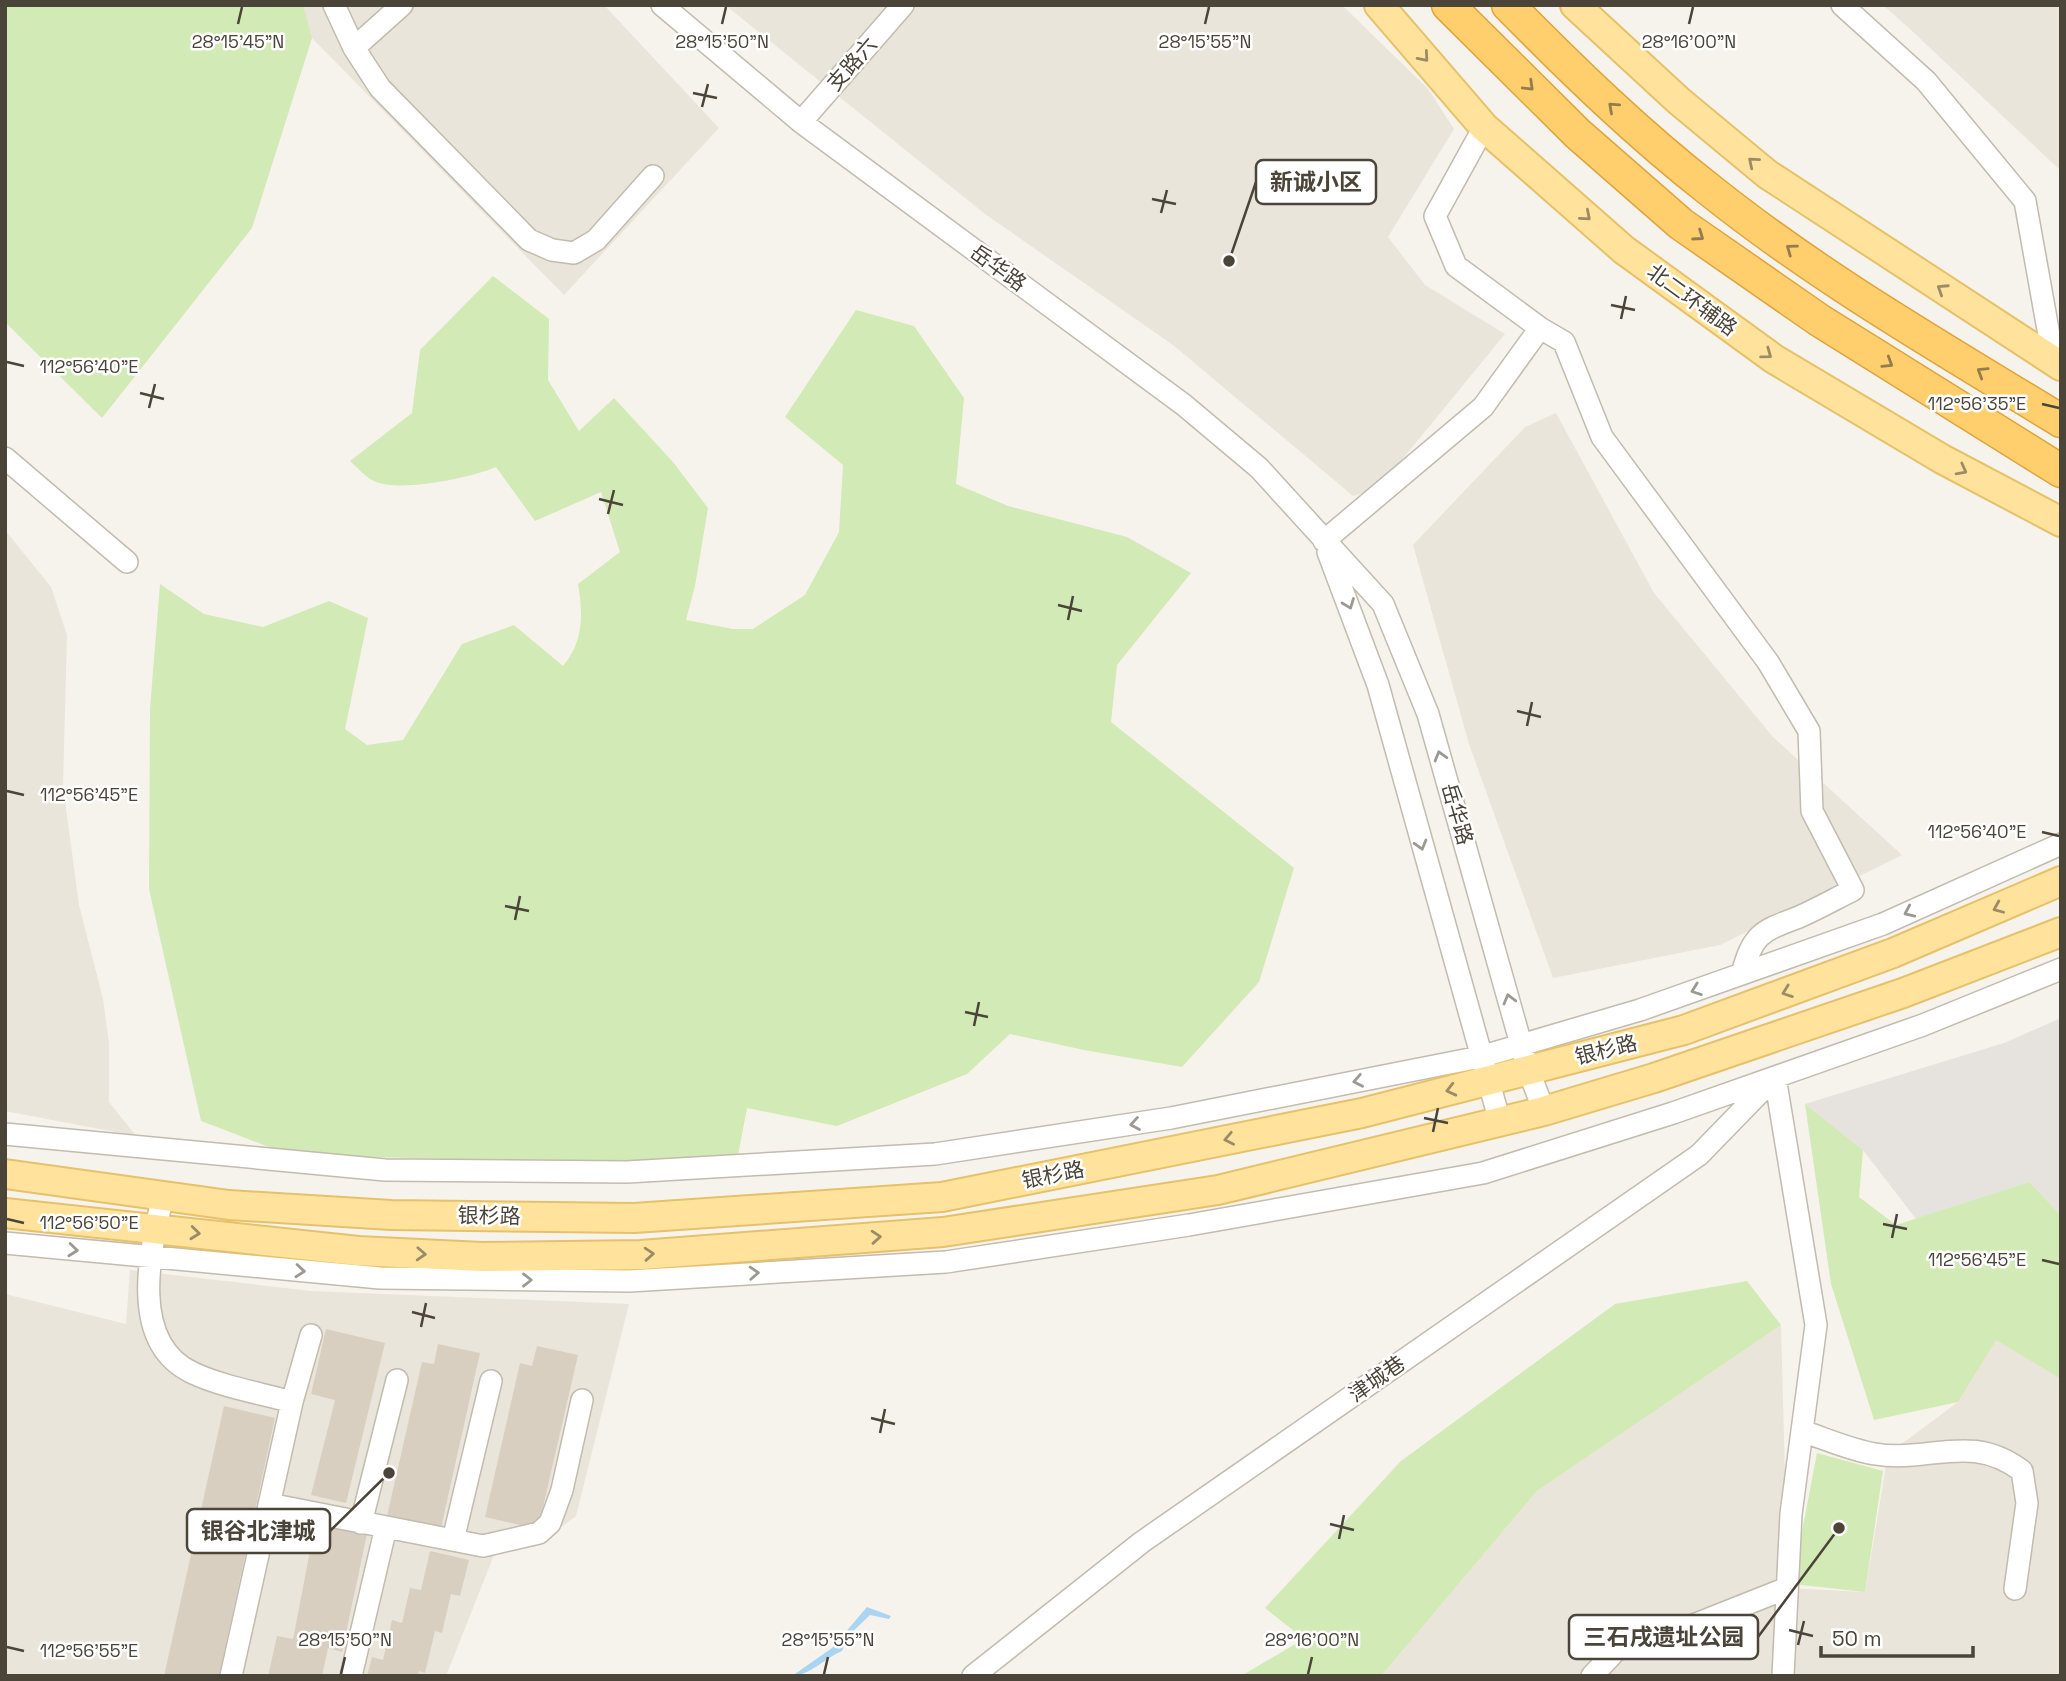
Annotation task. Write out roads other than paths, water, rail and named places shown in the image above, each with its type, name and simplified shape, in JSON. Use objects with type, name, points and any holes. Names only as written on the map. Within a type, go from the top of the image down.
[{"type":"highway","points":[[1448,5],[1479,39],[1578,134],[1681,224],[1819,320],[2061,471]]},
{"type":"highway","points":[[1508,6],[1612,107],[1711,192],[1849,291],[2061,421]]},
{"type":"main road","name":"北二环辅路","points":[[1379,5],[1484,127],[1624,250],[1774,359],[1942,459],[2061,522]]},
{"type":"main road","points":[[1575,5],[1679,101],[1767,174],[2057,365]]},
{"type":"main road","name":"银杉路","points":[[5,1174],[229,1206],[391,1215],[634,1218],[942,1196],[1362,1113],[1524,1057],[1684,1030],[1893,953],[2061,881]]},
{"type":"main road","name":"银杉路","points":[[5,1213],[358,1251],[482,1257],[640,1255],[943,1232],[1218,1191],[1544,1111],[1654,1078],[1838,1015],[2061,933]]},
{"type":"street","points":[[334,5],[354,48],[380,88],[529,240],[541,246],[574,253],[585,248],[653,176]]},
{"type":"street","points":[[354,48],[402,5]]},
{"type":"street","name":"岳华路","points":[[662,5],[801,122],[1184,405],[1259,468],[1383,604],[1428,714],[1524,1057],[1544,1111]]},
{"type":"street","name":"支路六","points":[[801,122],[903,5]]},
{"type":"street","points":[[1842,5],[1926,81],[2025,201],[2057,365]]},
{"type":"street","points":[[1484,127],[1435,216],[1456,266],[1540,328],[1564,342],[1602,437],[1768,662],[1809,731],[1812,811],[1853,890],[1767,928],[1748,950],[1742,974]]},
{"type":"street","points":[[1324,541],[1483,407],[1540,328]]},
{"type":"street","points":[[5,458],[127,562]]},
{"type":"street","name":"岳华路","points":[[1324,541],[1378,685],[1500,1122]]},
{"type":"street","name":"银杉路","points":[[1524,1057],[1640,1010],[1882,924],[2061,844]]},
{"type":"street","points":[[5,1243],[380,1279],[629,1281],[946,1262],[1189,1225],[1483,1173],[1673,1114],[1923,1025],[2061,969]]},
{"type":"street","name":"银杉路","points":[[5,1134],[385,1170],[640,1171],[935,1154],[1484,1069]]},
{"type":"street","points":[[1775,1077],[1816,1325],[1791,1514],[1783,1676]]},
{"type":"street","name":"津城巷","points":[[973,1676],[1142,1542],[1699,1155],[1775,1077]]},
{"type":"street","points":[[163,1196],[155,1228],[149,1296],[152,1323],[162,1348],[193,1373],[292,1402]]},
{"type":"street","points":[[231,1676],[292,1402],[311,1335]]},
{"type":"street","points":[[361,1523],[397,1380]]},
{"type":"street","points":[[453,1541],[491,1381]]},
{"type":"street","points":[[269,1504],[483,1546],[501,1544],[539,1533],[550,1523],[562,1490],[582,1400]]},
{"type":"street","points":[[1802,1430],[1876,1454],[1971,1448],[2006,1459],[2022,1471],[2027,1503],[2015,1589]]},
{"type":"street","points":[[351,1676],[386,1527]]},
{"type":"street","points":[[1592,1676],[1621,1645],[1681,1630],[1787,1588]]},
{"type":"water","points":[[867,1607],[891,1616],[889,1619],[870,1615],[848,1636],[842,1651],[805,1673],[792,1676],[832,1648]]},
{"type":"place","name":"新诚小区","points":[[1229,261]]},
{"type":"place","name":"银谷北津城","points":[[389,1473]]},
{"type":"place","name":"三石戌遗址公园","points":[[1839,1528]]}]
